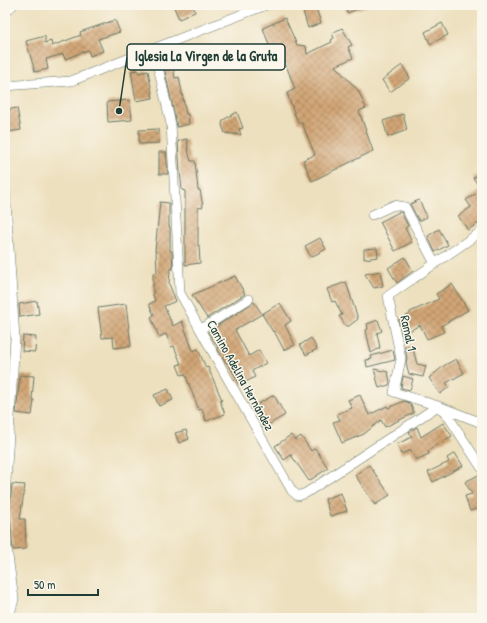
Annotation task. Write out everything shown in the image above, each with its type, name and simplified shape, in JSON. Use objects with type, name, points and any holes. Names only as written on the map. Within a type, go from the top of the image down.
[{"type":"street","points":[[5,12],[13,5]]},
{"type":"street","points":[[5,86],[71,81],[266,5]]},
{"type":"street","name":"Camino Adelina Hernández","points":[[154,49],[171,124],[180,292],[292,491],[298,496],[306,493],[438,406]]},
{"type":"street","points":[[5,188],[15,338],[5,497]]},
{"type":"street","points":[[372,215],[394,204],[405,207],[435,264]]},
{"type":"street","name":"Ramal 1","points":[[438,406],[394,392],[401,359],[388,296],[482,231]]},
{"type":"street","points":[[201,329],[249,300]]},
{"type":"street","points":[[5,338],[15,338]]},
{"type":"street","points":[[438,406],[482,423]]},
{"type":"street","points":[[438,406],[450,419],[481,467]]},
{"type":"street","points":[[5,535],[14,600],[14,618]]},
{"type":"street","points":[[6,618],[10,614],[14,600]]},
{"type":"building","points":[[173,5],[193,5],[195,12],[179,19]]},
{"type":"building","points":[[301,5],[315,5],[321,23],[308,28]]},
{"type":"building","points":[[344,5],[367,5],[367,6],[347,13]]},
{"type":"building","points":[[285,18],[297,45],[306,46],[307,54],[332,42],[331,40],[334,38],[332,33],[342,28],[352,45],[348,47],[353,58],[335,66],[358,90],[366,108],[359,111],[373,151],[312,181],[303,160],[315,155],[302,123],[298,123],[287,93],[295,89],[284,60],[283,61],[282,58],[275,62],[263,28]]},
{"type":"building","points":[[115,20],[120,32],[98,39],[103,51],[90,56],[88,50],[65,59],[63,54],[46,59],[48,69],[35,72],[26,41],[45,36],[45,43],[51,41],[52,46],[81,35],[80,32]]},
{"type":"building","points":[[442,23],[448,35],[430,44],[425,32]]},
{"type":"building","points":[[172,60],[175,78],[179,77],[189,124],[177,127],[163,62]]},
{"type":"building","points":[[402,65],[410,78],[390,92],[382,80]]},
{"type":"building","points":[[138,70],[139,73],[148,71],[153,98],[136,101],[131,71]]},
{"type":"building","points":[[130,100],[132,120],[108,122],[107,102]]},
{"type":"building","points":[[17,108],[21,130],[8,132],[5,120],[5,110]]},
{"type":"building","points":[[237,112],[243,128],[239,129],[241,135],[225,133],[222,125],[223,120]]},
{"type":"building","points":[[403,114],[407,130],[388,137],[383,121]]},
{"type":"building","points":[[158,129],[159,143],[139,144],[139,130]]},
{"type":"building","points":[[187,139],[187,147],[191,161],[195,161],[198,190],[200,190],[203,207],[198,208],[198,246],[199,245],[200,263],[185,265],[185,191],[182,190],[178,141]]},
{"type":"building","points":[[159,152],[166,152],[168,174],[159,174]]},
{"type":"building","points":[[482,172],[482,190],[473,178]]},
{"type":"building","points":[[482,190],[482,221],[468,230],[458,216],[471,207],[466,200]]},
{"type":"building","points":[[419,200],[427,217],[419,221],[410,204]]},
{"type":"building","points":[[160,202],[169,203],[170,251],[172,251],[173,269],[170,269],[169,284],[176,301],[164,306],[173,326],[182,321],[193,351],[198,349],[206,368],[208,367],[222,400],[220,401],[225,414],[206,421],[202,409],[199,410],[185,374],[181,375],[177,365],[181,364],[174,346],[171,347],[166,334],[159,337],[151,317],[154,315],[149,304],[155,301],[153,295],[153,273],[157,273],[155,251]]},
{"type":"building","points":[[401,212],[408,226],[405,228],[412,242],[395,251],[380,222]]},
{"type":"building","points":[[439,229],[448,245],[435,252],[428,236]]},
{"type":"building","points":[[320,238],[326,249],[311,257],[305,246]]},
{"type":"building","points":[[377,248],[378,257],[364,259],[364,249]]},
{"type":"building","points":[[405,257],[413,271],[397,283],[388,268]]},
{"type":"building","points":[[380,271],[383,286],[374,288],[365,274]]},
{"type":"building","points":[[235,276],[245,294],[207,318],[192,295]]},
{"type":"building","points":[[346,282],[358,319],[349,326],[346,326],[339,316],[342,315],[335,301],[332,302],[327,289]]},
{"type":"building","points":[[452,284],[468,310],[441,326],[444,332],[427,339],[420,325],[402,335],[399,320],[410,314],[410,312],[439,299],[436,294]]},
{"type":"building","points":[[37,301],[39,314],[20,317],[19,304]]},
{"type":"building","points":[[254,302],[262,314],[235,330],[249,356],[259,350],[266,363],[252,371],[255,377],[240,385],[228,362],[226,363],[208,332]]},
{"type":"building","points":[[280,303],[291,321],[285,325],[295,345],[284,350],[274,331],[273,332],[262,314]]},
{"type":"building","points":[[126,304],[131,346],[114,348],[113,337],[102,338],[98,308]]},
{"type":"building","points":[[7,305],[8,319],[5,319],[5,306]]},
{"type":"building","points":[[378,320],[382,331],[377,333],[380,348],[371,353],[366,330],[368,329],[367,324]]},
{"type":"building","points":[[23,336],[36,337],[35,352],[22,351]]},
{"type":"building","points":[[311,338],[317,349],[306,355],[300,345]]},
{"type":"building","points":[[412,345],[417,364],[426,366],[423,377],[409,374],[406,363],[407,358],[405,347]]},
{"type":"building","points":[[393,350],[395,360],[367,367],[366,360],[372,359],[371,356]]},
{"type":"building","points":[[456,359],[464,373],[446,383],[449,387],[440,394],[429,378],[445,365]]},
{"type":"building","points":[[374,369],[388,372],[390,382],[389,385],[379,388]]},
{"type":"building","points":[[20,375],[34,376],[32,399],[34,400],[32,415],[16,413]]},
{"type":"building","points":[[403,376],[413,379],[410,390],[401,388]]},
{"type":"building","points":[[168,389],[173,400],[159,406],[154,395]]},
{"type":"building","points":[[274,395],[285,415],[263,428],[251,408]]},
{"type":"building","points":[[360,395],[369,415],[387,406],[388,408],[404,401],[410,403],[414,413],[385,427],[381,420],[364,434],[342,443],[333,422],[340,420],[337,414],[352,408],[348,400]]},
{"type":"building","points":[[443,423],[452,436],[441,443],[440,442],[428,451],[429,454],[416,460],[411,450],[401,454],[397,444],[412,437],[409,432],[417,427],[421,437]]},
{"type":"building","points":[[186,430],[189,439],[179,443],[175,433]]},
{"type":"building","points":[[291,435],[295,440],[301,436],[311,451],[315,448],[328,468],[309,481],[291,455],[284,460],[275,446]]},
{"type":"building","points":[[455,453],[463,466],[433,482],[428,472],[449,462],[447,458]]},
{"type":"building","points":[[369,465],[390,495],[375,505],[355,475]]},
{"type":"building","points":[[482,473],[482,507],[470,511],[465,496],[472,494],[465,482]]},
{"type":"building","points":[[12,484],[25,485],[20,519],[25,519],[26,549],[13,550],[9,513]]},
{"type":"building","points":[[341,493],[347,511],[330,516],[325,499]]},
{"type":"place","name":"Iglesia La Virgen de la Gruta","points":[[119,111]]}]
